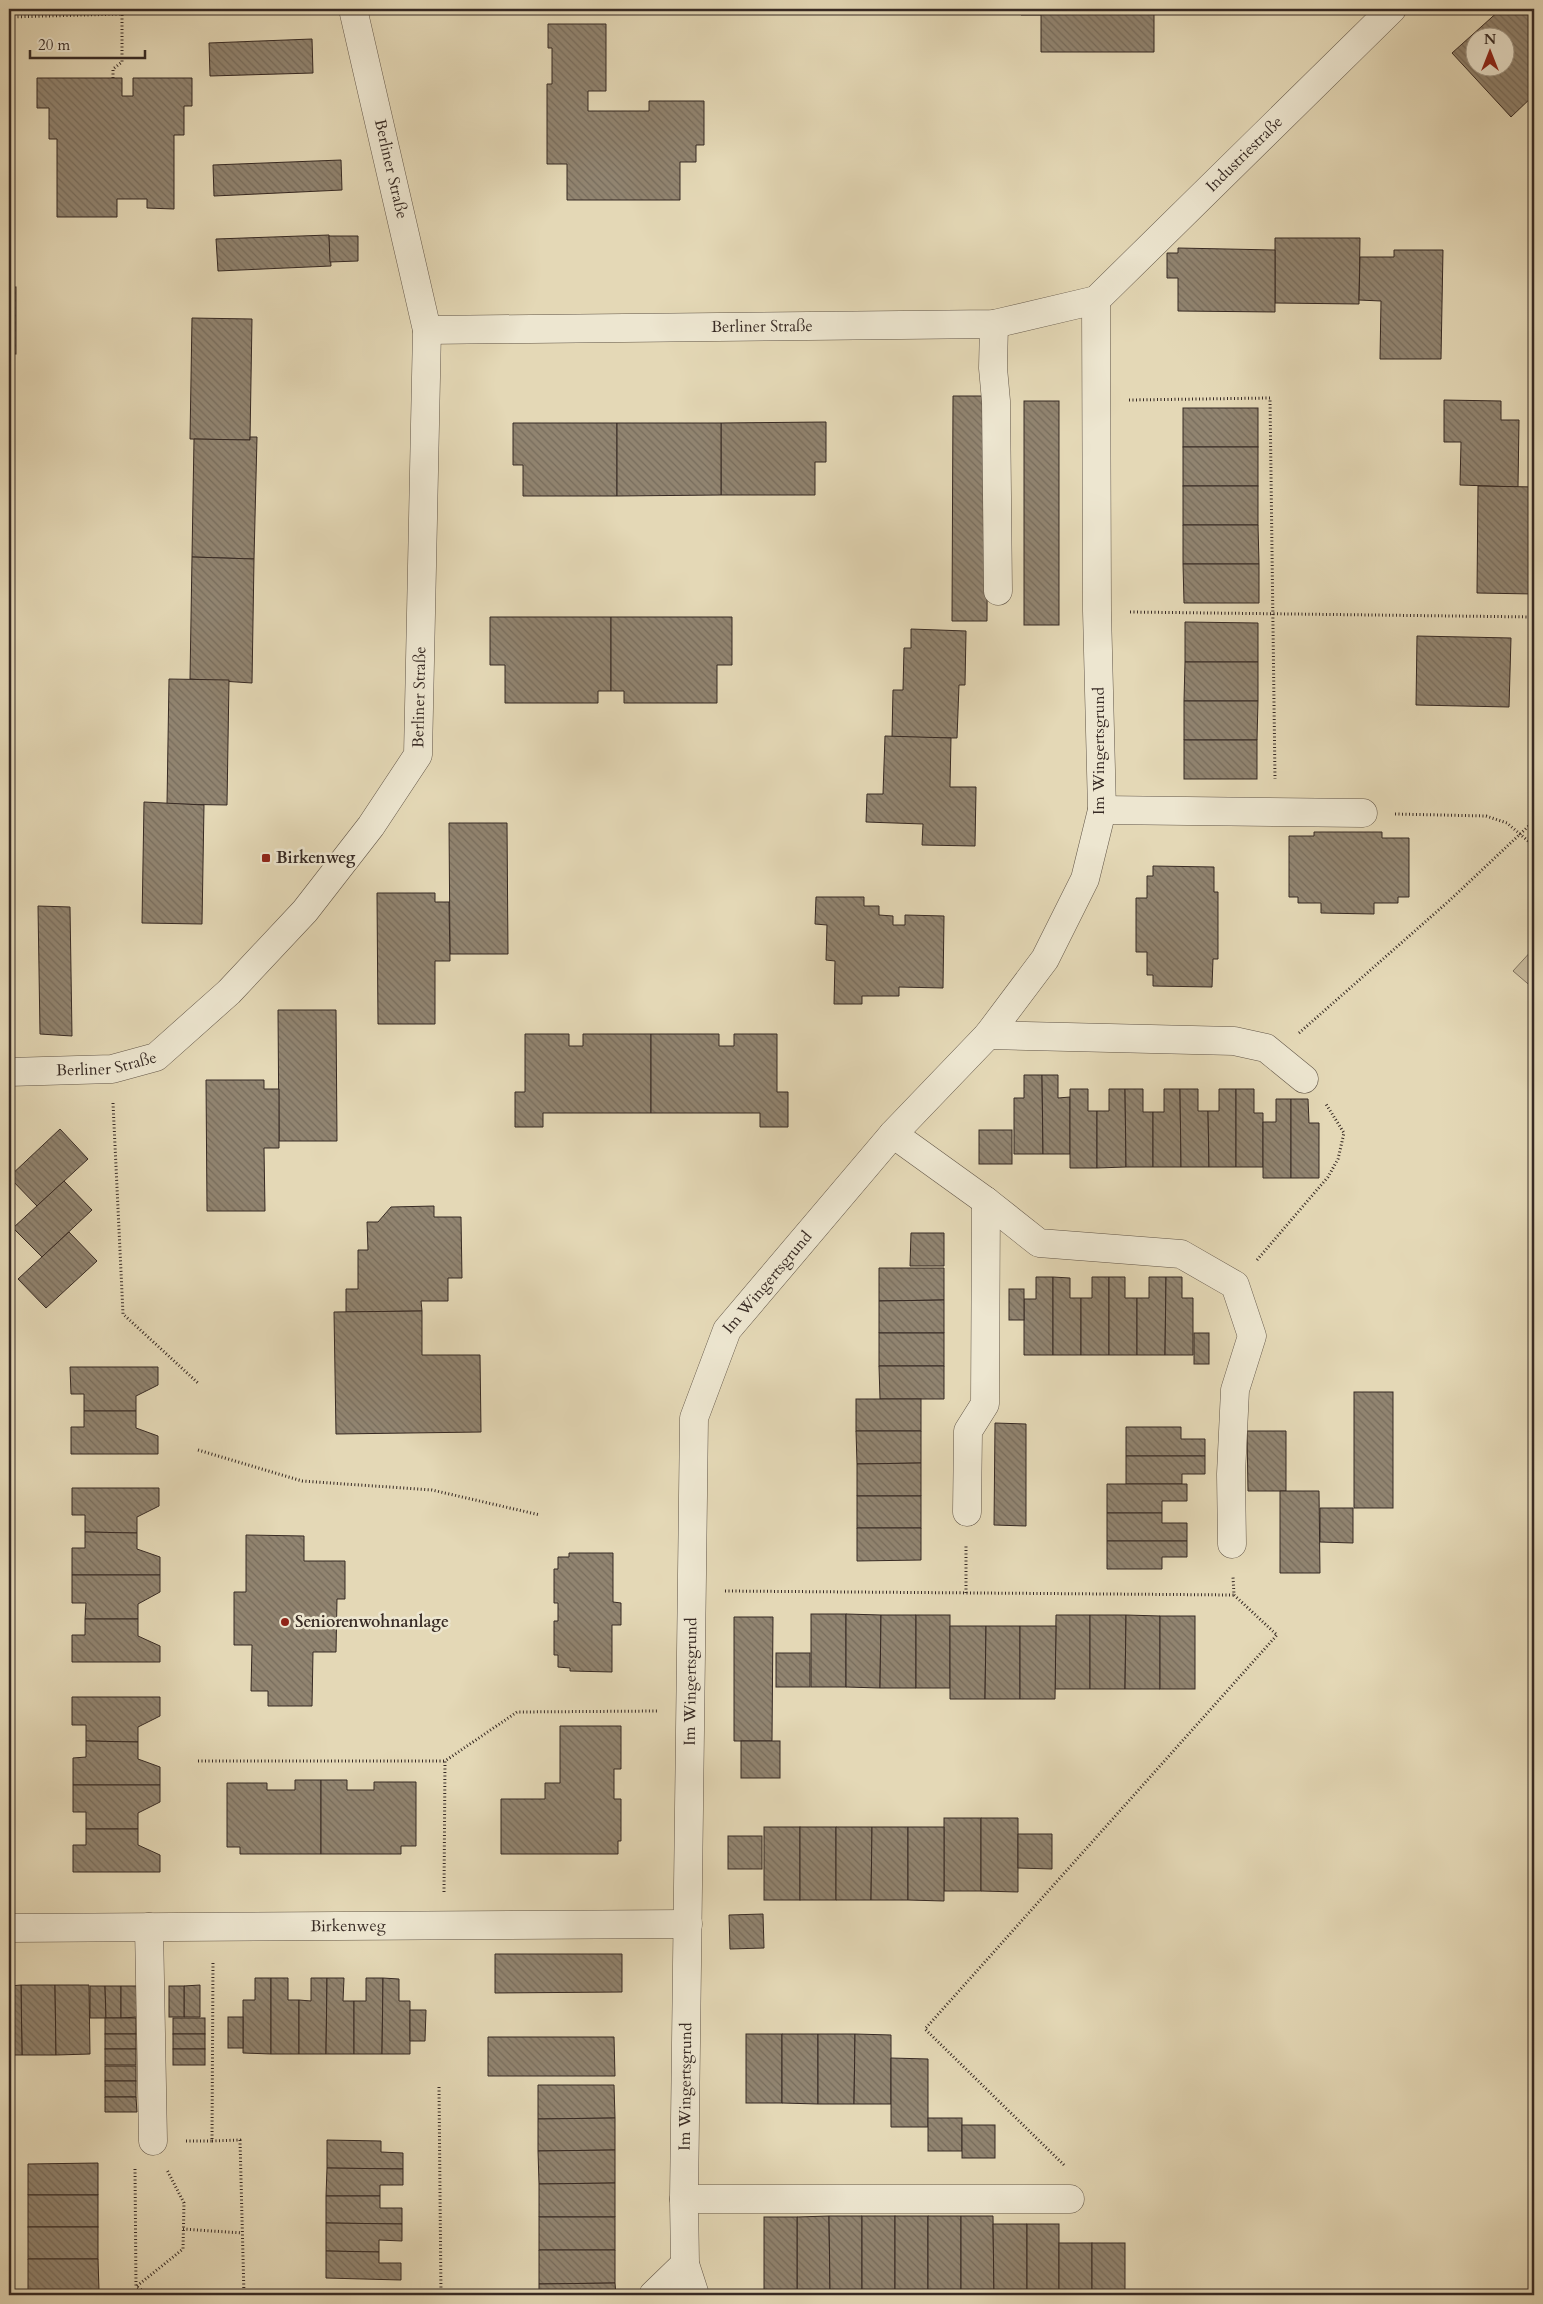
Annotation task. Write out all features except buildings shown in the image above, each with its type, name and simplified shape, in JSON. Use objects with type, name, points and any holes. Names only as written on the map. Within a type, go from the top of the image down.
[{"type":"street","name":"Berliner Straße","points":[[9,1072],[112,1070],[156,1057],[229,992],[305,912],[371,826],[418,755],[427,330],[353,9]]},
{"type":"street","name":"Industriestraße","points":[[1096,300],[1392,9]]},
{"type":"street","name":"Berliner Straße","points":[[427,330],[994,324],[1096,300]]},
{"type":"street","name":"Im Wingertsgrund","points":[[695,2295],[685,2264],[684,2199],[694,1418],[727,1330],[893,1134],[988,1035],[1050,950],[1086,879],[1102,810],[1096,612],[1096,300]]},
{"type":"street","points":[[994,324],[993,368],[996,401],[998,591]]},
{"type":"street","points":[[1102,810],[1363,813]]},
{"type":"street","points":[[988,1035],[1234,1041],[1266,1048],[1304,1079]]},
{"type":"street","points":[[893,1134],[986,1201],[1039,1243],[1181,1254],[1235,1285],[1252,1336],[1235,1390],[1231,1474],[1232,1544]]},
{"type":"street","points":[[967,1512],[968,1431],[985,1404],[986,1201]]},
{"type":"street","name":"Birkenweg","points":[[9,1928],[688,1924]]},
{"type":"street","points":[[148,1927],[153,2141]]},
{"type":"street","points":[[684,2199],[1070,2199]]},
{"type":"street","points":[[653,2295],[685,2264]]},
{"type":"path","points":[[46,9],[47,16]]},
{"type":"path","points":[[9,18],[122,14],[141,9]]},
{"type":"path","points":[[113,78],[112,69],[122,62],[122,14]]},
{"type":"path","points":[[1096,400],[1270,398],[1275,812]]},
{"type":"path","points":[[1096,612],[1274,612],[1534,617]]},
{"type":"path","points":[[1363,813],[1486,816],[1507,823],[1534,846]]},
{"type":"path","points":[[1273,1055],[1450,900],[1534,821]]},
{"type":"path","points":[[112,1070],[123,1314],[198,1384]]},
{"type":"path","points":[[1235,1285],[1328,1177],[1338,1159],[1344,1133],[1329,1107],[1304,1079]]},
{"type":"path","points":[[198,1450],[302,1481],[432,1490],[540,1515]]},
{"type":"path","points":[[966,1593],[967,1512]]},
{"type":"path","points":[[1232,1544],[1234,1595]]},
{"type":"path","points":[[692,1590],[1234,1595],[1277,1635],[925,2029],[1084,2185],[1070,2199]]},
{"type":"path","points":[[198,1761],[445,1761],[517,1712],[690,1711]]},
{"type":"path","points":[[444,1926],[445,1761]]},
{"type":"path","points":[[212,2142],[213,1927]]},
{"type":"path","points":[[439,2087],[441,2295]]},
{"type":"path","points":[[136,2286],[135,2142],[240,2140],[244,2295]]},
{"type":"path","points":[[136,2286],[183,2249],[184,2203],[153,2141]]},
{"type":"path","points":[[183,2229],[242,2233]]},
{"type":"path","points":[[136,2286],[148,2295]]},
{"type":"shaded area","points":[[1534,948],[1534,989],[1513,971]]},
{"type":"place","name":"Birkenweg","points":[[266,858]]},
{"type":"place","name":"Seniorenwohnanlage","points":[[285,1622]]}]
